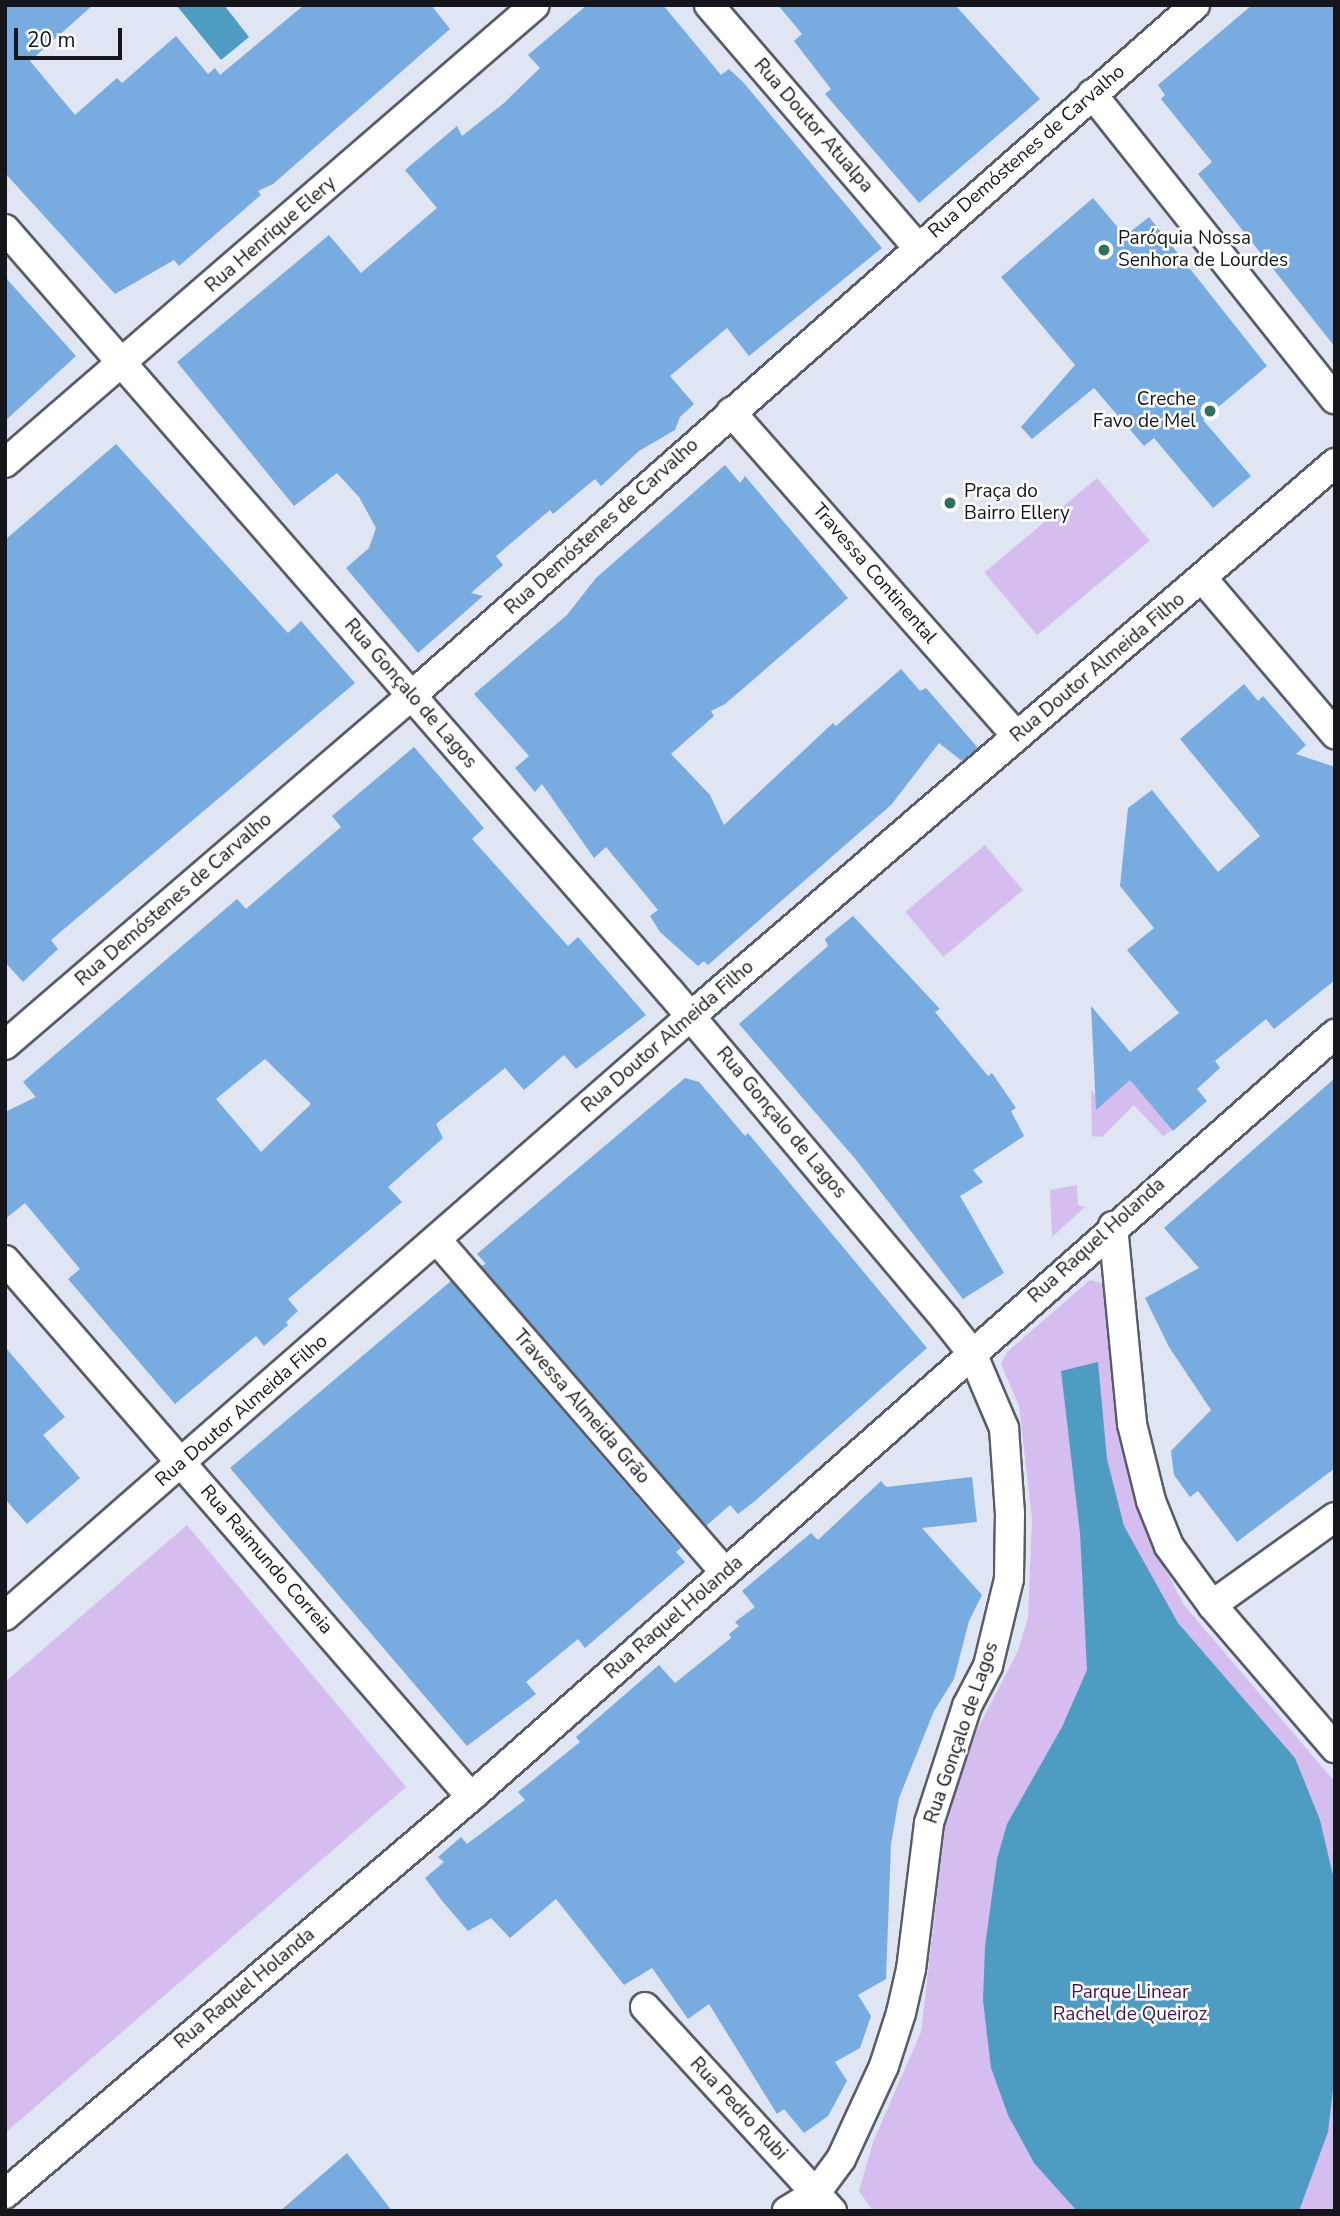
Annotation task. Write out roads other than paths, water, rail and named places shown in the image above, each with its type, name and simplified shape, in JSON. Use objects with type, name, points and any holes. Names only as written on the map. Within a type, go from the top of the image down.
[{"type":"street","name":"Rua Henrique Elery","points":[[5,463],[535,5]]},
{"type":"street","name":"Rua Doutor Atualpa","points":[[709,5],[917,247]]},
{"type":"street","name":"Rua Demóstenes de Carvalho","points":[[5,1045],[411,696],[917,247],[1195,5]]},
{"type":"street","points":[[1092,94],[1335,399]]},
{"type":"street","name":"Rua Gonçalo de Lagos","points":[[5,229],[691,1016],[972,1353],[1004,1428],[1010,1513],[1009,1579],[988,1666],[967,1706],[929,1823],[911,1969],[901,2013],[857,2126],[823,2202]]},
{"type":"street","name":"Travessa Continental","points":[[731,412],[1017,736]]},
{"type":"street","name":"Rua Doutor Almeida Filho","points":[[5,1616],[184,1463],[691,1016],[1335,463]]},
{"type":"street","points":[[1203,579],[1335,734]]},
{"type":"street","name":"Rua Raquel Holanda","points":[[5,2194],[471,1797],[1113,1226],[1335,1034]]},
{"type":"street","points":[[1113,1226],[1140,1465],[1169,1546],[1212,1605],[1335,1748]]},
{"type":"street","name":"Travessa Almeida Grão","points":[[437,1240],[725,1573]]},
{"type":"street","name":"Rua Raimundo Correia","points":[[5,1260],[184,1463],[471,1797]]},
{"type":"street","points":[[1212,1605],[1335,1517]]},
{"type":"street","name":"Rua Pedro Rubi","points":[[645,2007],[823,2202]]},
{"type":"street","points":[[788,2211],[823,2202]]},
{"type":"water","points":[[224,5],[249,37],[221,60],[177,6]]},
{"type":"water","name":"Parque Linear Rachel de Queiroz","points":[[1098,1362],[1107,1459],[1124,1526],[1178,1623],[1295,1758],[1320,1820],[1335,1884],[1335,2072],[1328,2132],[1299,2211],[1077,2211],[1034,2163],[1008,2115],[991,2068],[983,2000],[985,1946],[997,1859],[1007,1824],[1062,1727],[1087,1670],[1080,1533],[1061,1371]]},
{"type":"place","name":"Paróquia Nossa Senhora de Lourdes","points":[[1104,250]]},
{"type":"place","name":"Creche Favo de Mel","points":[[1210,411]]},
{"type":"place","name":"Praça do Bairro Ellery","points":[[950,503]]}]
